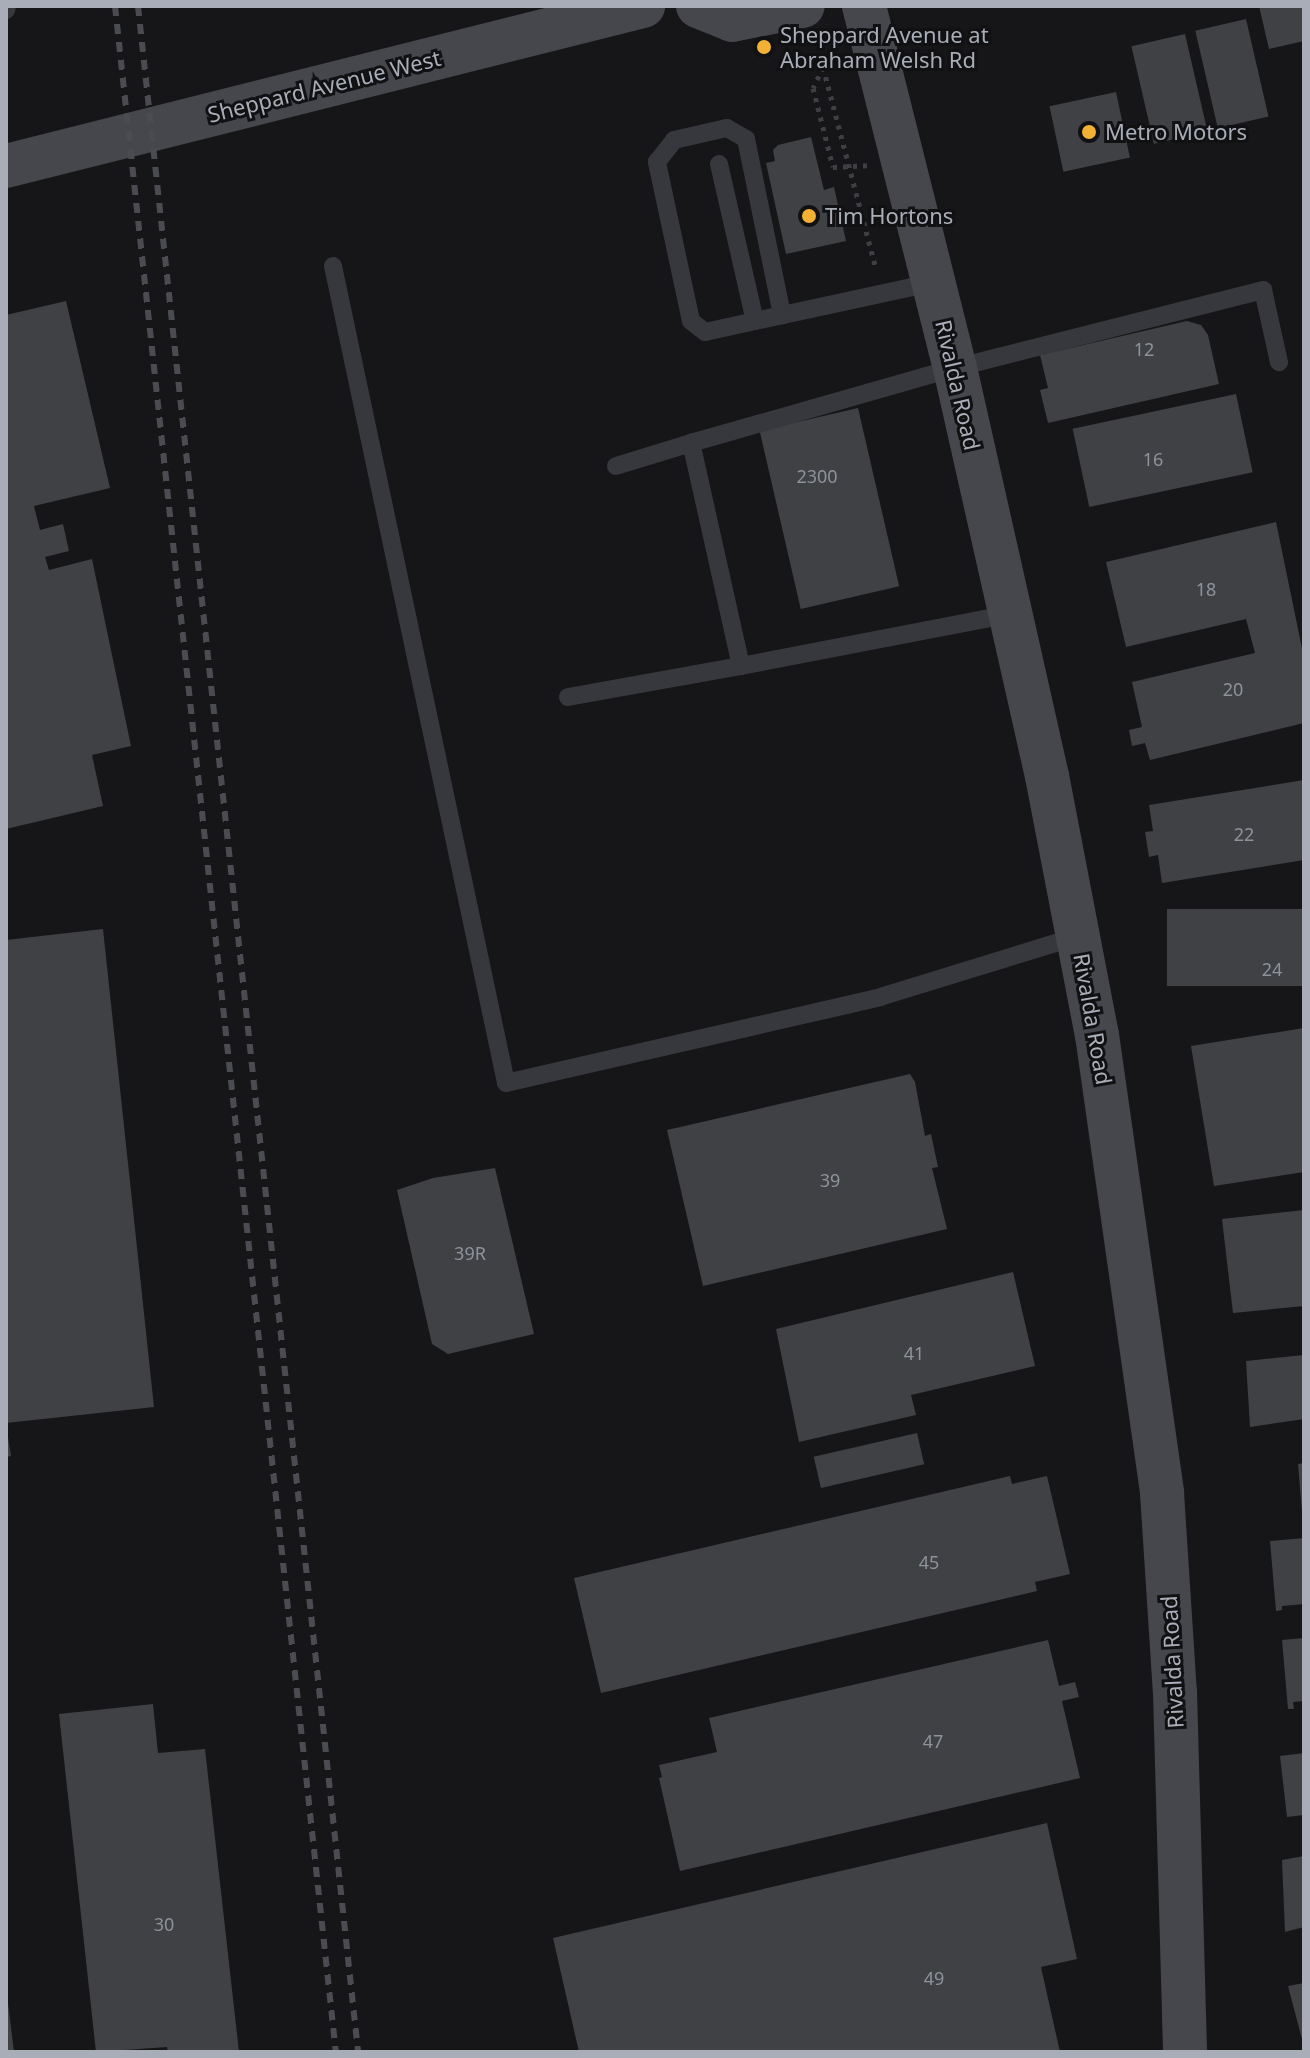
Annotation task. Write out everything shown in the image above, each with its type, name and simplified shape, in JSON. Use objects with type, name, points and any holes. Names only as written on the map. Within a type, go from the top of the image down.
[{"type":"street","name":"Sheppard Avenue West","points":[[6,166],[643,6]]},
{"type":"street","points":[[698,6],[732,20],[803,6]]},
{"type":"street","name":"Rivalda Road","points":[[864,6],[955,368],[1047,776],[1097,1035],[1162,1493],[1175,1692],[1185,2052]]},
{"type":"lane","points":[[782,315],[746,139],[727,128],[674,140],[657,162],[691,321],[705,332],[935,282]]},
{"type":"lane","points":[[719,164],[755,321]]},
{"type":"lane","points":[[333,266],[506,1083],[880,997],[1078,936]]},
{"type":"lane","points":[[616,466],[955,368],[1263,290],[1279,362]]},
{"type":"lane","points":[[691,443],[741,666]]},
{"type":"lane","points":[[568,697],[1010,614]]},
{"type":"path","points":[[870,165],[848,166],[833,167],[813,88],[823,67],[848,166],[875,265]]},
{"type":"building","points":[[1259,6],[1304,6],[1304,41],[1269,49]]},
{"type":"building","points":[[1246,19],[1268,116],[1218,128],[1195,31]]},
{"type":"building","points":[[1185,34],[1207,131],[1154,144],[1131,46]]},
{"type":"building","name":"Metro Motors","points":[[1116,92],[1130,158],[1063,172],[1049,106]]},
{"type":"building","name":"Tim Hortons","points":[[811,137],[824,190],[834,187],[846,241],[786,254],[766,163],[775,161],[773,150],[778,145]]},
{"type":"building","points":[[66,301],[110,488],[34,506],[40,530],[63,524],[69,551],[45,557],[49,570],[92,559],[131,746],[92,755],[103,806],[6,829],[6,315]]},
{"type":"building","points":[[1187,321],[1201,325],[1208,335],[1219,384],[1048,423],[1040,390],[1048,388],[1040,355]]},
{"type":"building","points":[[1236,394],[1253,472],[1089,507],[1073,429]]},
{"type":"building","points":[[858,408],[899,586],[801,609],[760,431]]},
{"type":"building","points":[[1276,522],[1304,658],[1304,723],[1150,760],[1145,743],[1132,746],[1129,730],[1142,727],[1132,682],[1255,653],[1246,619],[1126,647],[1106,562]]},
{"type":"building","points":[[1304,780],[1304,860],[1162,883],[1158,855],[1149,857],[1145,832],[1153,831],[1149,805]]},
{"type":"building","points":[[1167,909],[1304,909],[1304,986],[1167,986]]},
{"type":"building","points":[[103,929],[154,1407],[6,1423],[6,940]]},
{"type":"building","points":[[1304,1028],[1304,1172],[1214,1186],[1191,1046]]},
{"type":"building","points":[[910,1074],[915,1082],[925,1136],[931,1134],[938,1167],[932,1168],[947,1229],[703,1286],[667,1130]]},
{"type":"building","points":[[495,1168],[534,1334],[448,1354],[432,1344],[397,1190],[433,1178]]},
{"type":"building","points":[[1304,1210],[1304,1306],[1233,1313],[1222,1219]]},
{"type":"building","points":[[1013,1272],[1035,1366],[911,1395],[916,1415],[799,1442],[776,1329]]},
{"type":"building","points":[[1304,1355],[1304,1419],[1250,1427],[1246,1361]]},
{"type":"building","points":[[6,1425],[11,1456],[6,1457]]},
{"type":"building","points":[[917,1433],[924,1464],[821,1488],[814,1457]]},
{"type":"building","points":[[1304,1463],[1304,1512],[1302,1512],[1298,1464]]},
{"type":"building","points":[[1010,1476],[1012,1484],[1047,1476],[1070,1574],[1035,1582],[1037,1591],[601,1693],[574,1578]]},
{"type":"building","points":[[1304,1538],[1304,1604],[1282,1606],[1282,1610],[1276,1611],[1270,1541]]},
{"type":"building","points":[[1304,1638],[1304,1701],[1293,1702],[1294,1709],[1288,1709],[1282,1640]]},
{"type":"building","points":[[1048,1640],[1059,1686],[1075,1682],[1079,1697],[1062,1701],[1080,1778],[680,1871],[659,1778],[662,1777],[659,1765],[717,1752],[709,1718]]},
{"type":"building","points":[[153,1704],[158,1753],[205,1749],[239,2052],[168,2052],[167,2047],[96,2052],[59,1714]]},
{"type":"building","points":[[1304,1753],[1304,1815],[1287,1817],[1280,1756]]},
{"type":"building","points":[[1047,1823],[1077,1959],[1041,1967],[1060,2052],[579,2052],[553,1938]]},
{"type":"building","points":[[1304,1856],[1304,1927],[1285,1932],[1282,1860]]},
{"type":"building","points":[[1304,1983],[1304,2043],[1303,2043],[1288,1986]]},
{"type":"building","points":[[8,2003],[14,2052],[6,2052]]},
{"type":"railway","points":[[115,6],[336,2052]]},
{"type":"railway","points":[[138,6],[358,2052]]},
{"type":"place","name":"Sheppard Avenue at Abraham Welsh Rd","points":[[764,47]]},
{"type":"place","name":"Metro Motors","points":[[1089,132]]},
{"type":"place","name":"Tim Hortons","points":[[809,216]]}]
